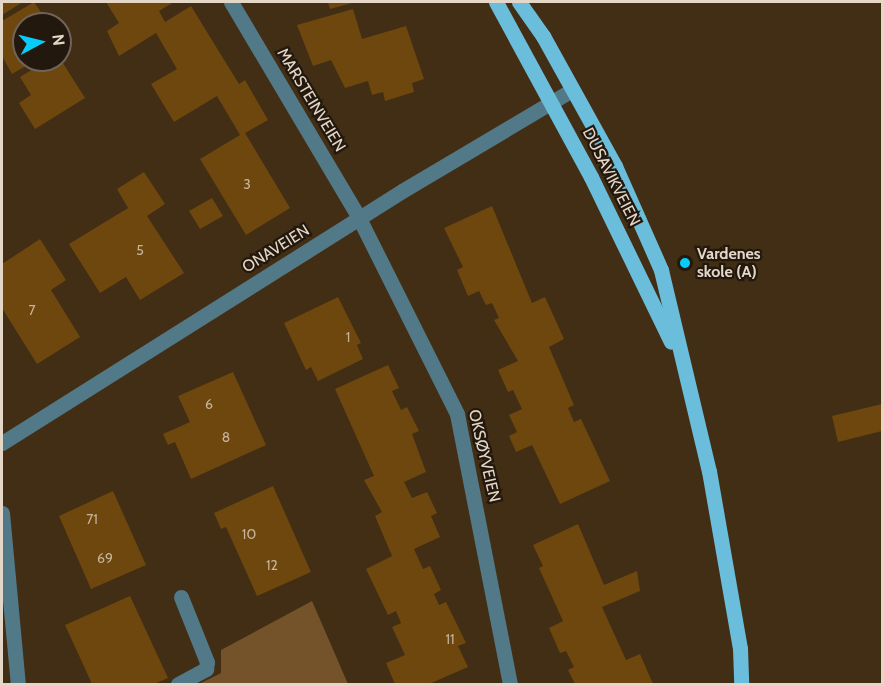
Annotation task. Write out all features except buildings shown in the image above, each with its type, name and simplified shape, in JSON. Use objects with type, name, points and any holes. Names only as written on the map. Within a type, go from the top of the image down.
[{"type":"main road","name":"DUSAVIKVEIEN","points":[[496,2],[552,102],[646,286],[685,372]]},
{"type":"main road","name":"DUSAVIKVEIEN","points":[[519,2],[543,36],[615,165],[661,270],[709,471],[740,648],[741,684]]},
{"type":"street","name":"MARSTEINVEIEN","points":[[231,2],[359,218]]},
{"type":"street","name":"ONAVEIEN","points":[[2,443],[359,218],[572,90]]},
{"type":"street","name":"OKSØYVEIEN","points":[[359,218],[457,414],[510,684]]},
{"type":"street","points":[[2,513],[18,684]]},
{"type":"street","points":[[178,684],[206,669],[207,662],[181,597]]},
{"type":"shaded area","points":[[312,601],[348,684],[199,684],[221,673],[221,650]]},
{"type":"place","name":"Vardenes skole (A)","points":[[685,263]]}]
